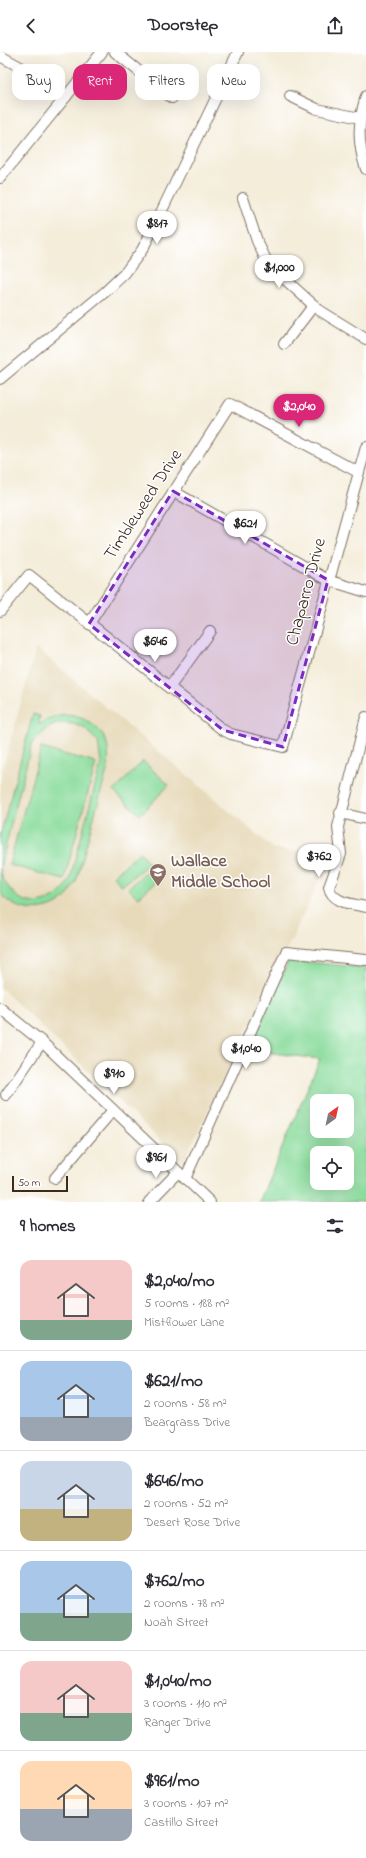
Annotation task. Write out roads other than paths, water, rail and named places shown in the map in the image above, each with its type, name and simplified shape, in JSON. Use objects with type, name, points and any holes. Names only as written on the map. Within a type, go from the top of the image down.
[{"type":"street","points":[[0,178],[102,52]]},
{"type":"street","points":[[115,52],[135,68]]},
{"type":"street","points":[[0,379],[105,292],[125,272],[142,250],[238,52]]},
{"type":"street","points":[[0,56],[39,77],[66,97]]},
{"type":"street","points":[[290,96],[317,109],[360,118]]},
{"type":"street","points":[[366,96],[360,118],[361,153],[366,169]]},
{"type":"street","points":[[243,198],[256,241],[268,264],[314,305],[366,339]]},
{"type":"street","points":[[284,344],[314,305]]},
{"type":"street","name":"Timbleweed Drive","points":[[89,624],[230,404],[358,472]]},
{"type":"street","name":"Chaparro Drive","points":[[169,688],[223,730],[231,734],[283,747],[366,447]]},
{"type":"street","points":[[173,491],[328,580],[366,592]]},
{"type":"street","points":[[0,611],[29,575],[169,688],[210,631]]},
{"type":"street","points":[[366,717],[340,813],[338,827],[341,854],[329,883],[330,890],[339,900],[366,907]]},
{"type":"street","points":[[340,813],[366,819]]},
{"type":"street","points":[[149,1202],[182,1176],[286,952],[366,960]]},
{"type":"street","points":[[0,1008],[42,1042],[210,1202]]},
{"type":"street","points":[[6,1096],[42,1042]]},
{"type":"street","points":[[54,1178],[113,1110]]},
{"type":"place","name":"Wallace Middle School","points":[[158,887]]}]
